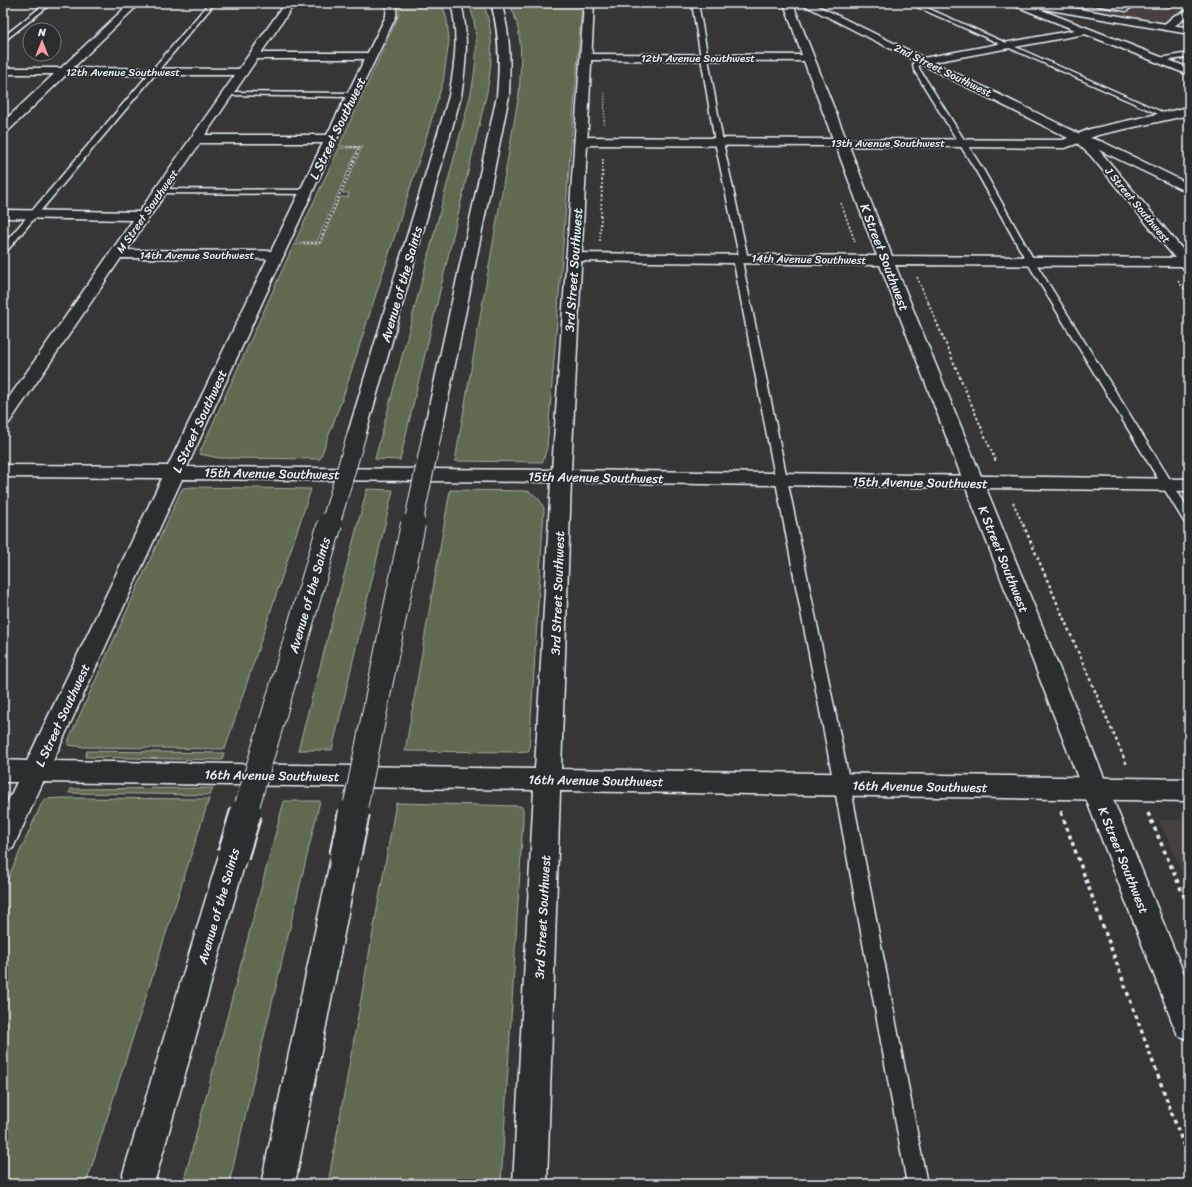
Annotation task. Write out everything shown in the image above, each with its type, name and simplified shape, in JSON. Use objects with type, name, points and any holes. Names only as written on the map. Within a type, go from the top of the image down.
[{"type":"main road","points":[[3,129],[135,3]]},
{"type":"main road","name":"M Street Southwest","points":[[3,419],[290,3]]},
{"type":"main road","points":[[385,3],[392,3]]},
{"type":"main road","name":"L Street Southwest","points":[[3,840],[306,192],[338,143],[352,95],[391,16],[392,3]]},
{"type":"main road","name":"Avenue of the Saints","points":[[136,1184],[456,96],[462,58],[463,37],[456,3]]},
{"type":"main road","points":[[278,1184],[503,96],[506,48],[501,17],[496,3]]},
{"type":"main road","name":"3rd Street Southwest","points":[[530,1184],[562,476],[573,257],[582,141],[589,3]]},
{"type":"main road","name":"K Street Southwest","points":[[804,3],[788,4],[886,260],[1189,1024]]},
{"type":"main road","name":"2nd Street Southwest","points":[[804,3],[1084,142],[1099,145],[1189,189]]},
{"type":"main road","points":[[1016,3],[1189,72]]},
{"type":"main road","points":[[1027,3],[1059,5],[1189,31]]},
{"type":"main road","points":[[1166,27],[1177,18],[1189,12]]},
{"type":"main road","points":[[923,61],[1085,30]]},
{"type":"main road","points":[[254,56],[371,56]]},
{"type":"main road","name":"12th Avenue Southwest","points":[[587,57],[808,58]]},
{"type":"main road","name":"12th Avenue Southwest","points":[[3,71],[242,72]]},
{"type":"main road","name":"13th Avenue Southwest","points":[[582,141],[1065,144],[1084,142],[1094,132],[1189,111]]},
{"type":"main road","points":[[196,139],[338,143]]},
{"type":"main road","name":"J Street Southwest","points":[[1084,142],[1188,263]]},
{"type":"main road","points":[[3,214],[142,216]]},
{"type":"main road","name":"14th Avenue Southwest","points":[[117,254],[277,255]]},
{"type":"main road","name":"14th Avenue Southwest","points":[[573,257],[1188,263]]},
{"type":"main road","name":"15th Avenue Southwest","points":[[3,471],[562,476],[1189,486]]},
{"type":"main road","name":"16th Avenue Southwest","points":[[3,771],[1189,790]]},
{"type":"lane","points":[[3,40],[49,3]]},
{"type":"lane","points":[[3,250],[34,215],[152,72],[212,3]]},
{"type":"lane","points":[[695,3],[780,479],[842,784],[918,1184]]},
{"type":"lane","points":[[911,3],[1167,116]]},
{"type":"lane","points":[[1088,3],[1126,9],[1132,5],[1123,3]]},
{"type":"lane","points":[[1159,3],[1184,3]]},
{"type":"lane","points":[[1159,60],[1189,55]]},
{"type":"lane","points":[[923,61],[915,64],[917,70],[980,170],[1032,262],[1189,520]]},
{"type":"lane","points":[[227,94],[352,95]]},
{"type":"lane","points":[[160,191],[306,192]]},
{"type":"path","points":[[604,125],[605,87]]},
{"type":"path","points":[[301,243],[319,243],[360,147],[338,143]]},
{"type":"path","points":[[600,246],[603,156]]},
{"type":"path","points":[[914,271],[997,465]]},
{"type":"path","points":[[1010,496],[1129,771]]},
{"type":"path","points":[[1060,807],[1189,1160]]},
{"type":"path","points":[[1146,808],[1189,908]]},
{"type":"shaded area","points":[[1027,3],[1189,3],[1189,13],[1166,27]]},
{"type":"shaded area","points":[[1159,820],[1189,820],[1189,887]]},
{"type":"green space","points":[[400,3],[442,3],[447,20],[449,41],[443,82],[344,394],[320,459],[219,458],[199,454],[294,244],[320,244],[340,197],[348,197],[349,193],[342,193],[362,147],[339,146],[399,15]]},
{"type":"green space","points":[[469,3],[483,3],[487,14],[491,36],[491,58],[487,92],[400,460],[375,459],[471,93],[476,58],[476,37],[475,26]]},
{"type":"green space","points":[[509,3],[582,3],[547,447],[543,462],[455,461],[519,94],[521,59],[519,36],[514,14]]},
{"type":"green space","points":[[339,148],[358,148],[317,242],[295,242]]},
{"type":"green space","points":[[183,488],[311,489],[225,749],[84,747],[68,745],[69,739],[180,493]]},
{"type":"green space","points":[[367,489],[393,490],[332,750],[298,750]]},
{"type":"green space","points":[[450,490],[528,491],[538,498],[544,509],[529,751],[405,751]]},
{"type":"green space","points":[[87,751],[224,753],[222,760],[85,757]]},
{"type":"green space","points":[[213,788],[210,795],[69,793],[71,789]]},
{"type":"green space","points":[[45,799],[209,799],[86,1184],[3,1184],[3,889],[41,805]]},
{"type":"green space","points":[[284,801],[320,801],[229,1184],[183,1184]]},
{"type":"green space","points":[[396,803],[520,806],[523,808],[501,1184],[328,1184]]}]
